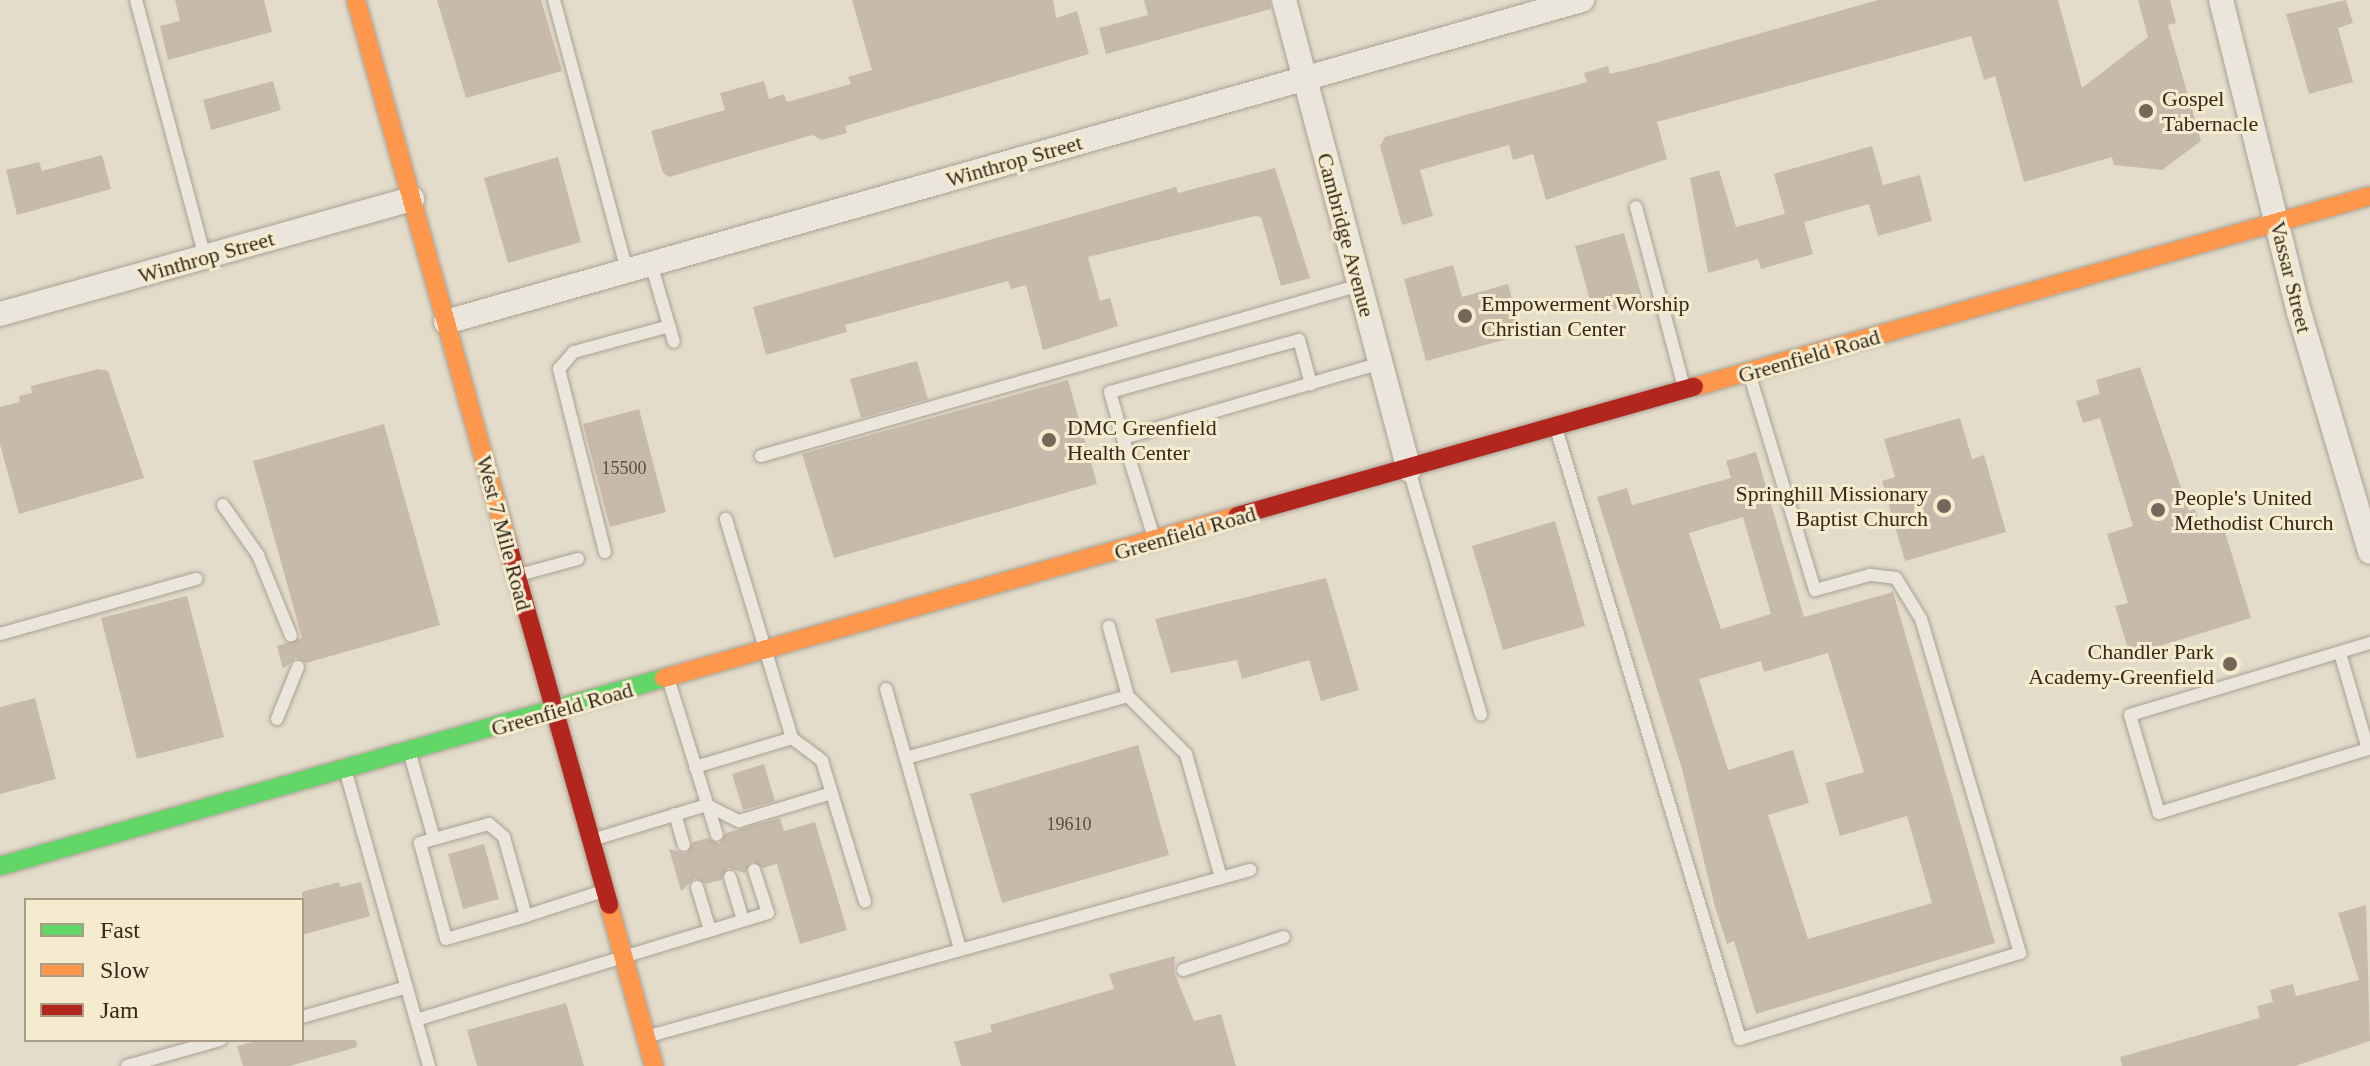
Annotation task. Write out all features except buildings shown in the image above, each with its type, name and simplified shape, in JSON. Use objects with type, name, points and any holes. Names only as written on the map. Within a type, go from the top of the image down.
[{"type":"main road","name":"West 7 Mile Road","points":[[356,0],[654,1066]]},
{"type":"main road","name":"Greenfield Road","points":[[0,866],[2370,196]]},
{"type":"street","name":"Cambridge Avenue","points":[[1284,0],[1409,470]]},
{"type":"street","name":"Winthrop Street","points":[[446,322],[1582,0]]},
{"type":"street","name":"Vassar Street","points":[[2221,0],[2278,223],[2370,552]]},
{"type":"street","name":"Winthrop Street","points":[[0,314],[412,199]]},
{"type":"lane","points":[[136,0],[205,257]]},
{"type":"lane","points":[[554,0],[627,271]]},
{"type":"lane","points":[[1636,207],[1684,392]]},
{"type":"lane","points":[[651,264],[674,342]]},
{"type":"lane","points":[[761,456],[1360,285]]},
{"type":"lane","points":[[605,552],[559,369],[574,352],[670,326]]},
{"type":"lane","points":[[1155,541],[1110,392],[1299,340],[1311,384]]},
{"type":"lane","points":[[1123,438],[1381,363]]},
{"type":"lane","points":[[1556,428],[1740,1039],[2020,953],[1921,619],[1896,578],[1870,575],[1815,590],[1749,373]]},
{"type":"lane","points":[[1409,470],[1481,715]]},
{"type":"lane","points":[[223,505],[258,555],[291,636]]},
{"type":"lane","points":[[726,519],[792,738],[822,761],[865,902]]},
{"type":"lane","points":[[516,576],[578,559]]},
{"type":"lane","points":[[0,634],[196,579]]},
{"type":"lane","points":[[1109,627],[1128,696],[1186,754],[1221,878]]},
{"type":"lane","points":[[2340,653],[2368,749],[2159,813],[2130,715],[2370,643]]},
{"type":"lane","points":[[277,719],[298,667]]},
{"type":"lane","points":[[668,678],[717,835]]},
{"type":"lane","points":[[886,689],[960,949]]},
{"type":"lane","points":[[906,758],[1128,696]]},
{"type":"lane","points":[[695,767],[792,738]]},
{"type":"lane","points":[[409,751],[434,839]]},
{"type":"lane","points":[[345,769],[429,1066]]},
{"type":"lane","points":[[590,841],[707,805],[740,824],[832,793]]},
{"type":"lane","points":[[675,814],[684,845]]},
{"type":"lane","points":[[526,916],[504,837],[489,824],[420,843],[446,939],[526,916],[604,891]]},
{"type":"lane","points":[[416,1020],[768,913],[754,870]]},
{"type":"lane","points":[[646,1037],[1250,870]]},
{"type":"lane","points":[[730,877],[743,920]]},
{"type":"lane","points":[[697,887],[710,930]]},
{"type":"lane","points":[[1183,970],[1284,937]]},
{"type":"lane","points":[[304,1016],[407,987]]},
{"type":"lane","points":[[127,1066],[213,1042]]},
{"type":"traffic: fast","points":[[0,866],[664,678]]},
{"type":"traffic: slow","points":[[356,0],[507,541]]},
{"type":"traffic: slow","points":[[1694,387],[2370,196]]},
{"type":"traffic: slow","points":[[664,678],[1237,516]]},
{"type":"traffic: slow","points":[[609,905],[654,1066]]},
{"type":"traffic: jam","points":[[1237,516],[1694,387]]},
{"type":"traffic: jam","points":[[507,541],[609,905]]},
{"type":"place","name":"Gospel Tabernacle","points":[[2146,111]]},
{"type":"place","name":"Empowerment Worship Christian Center","points":[[1465,316]]},
{"type":"place","name":"DMC Greenfield Health Center","points":[[1049,440]]},
{"type":"place","name":"Springhill Missionary Baptist Church","points":[[1944,506]]},
{"type":"place","name":"People's United Methodist Church","points":[[2158,510]]},
{"type":"place","name":"Chandler Park Academy-Greenfield","points":[[2230,664]]}]
